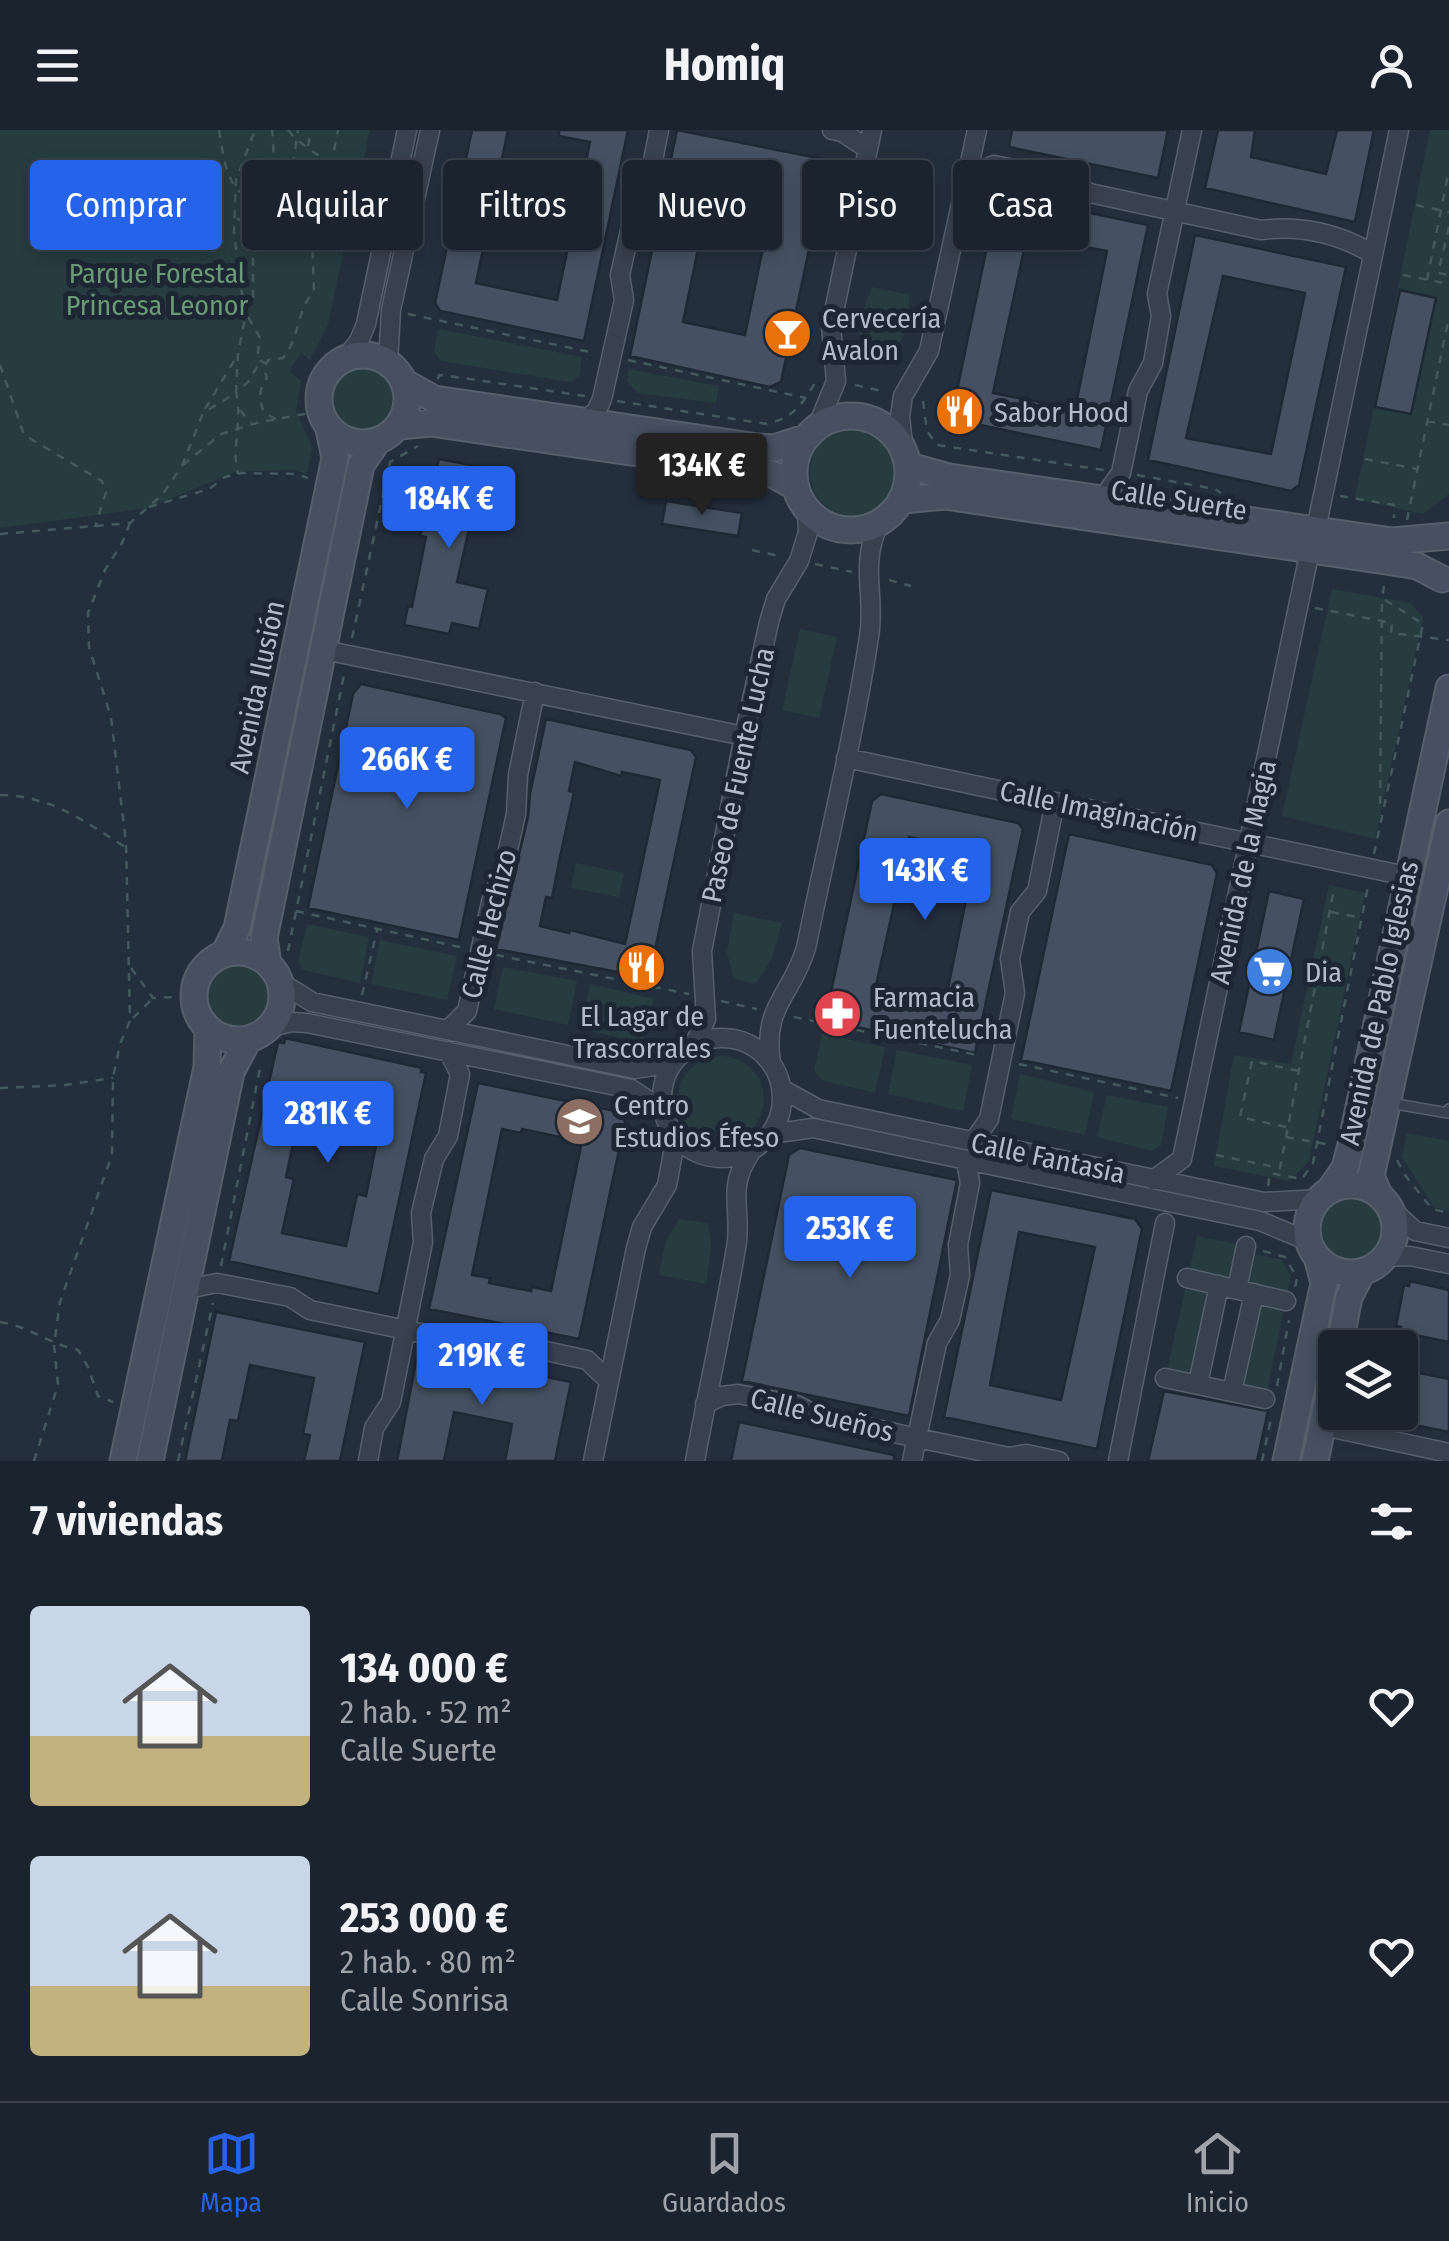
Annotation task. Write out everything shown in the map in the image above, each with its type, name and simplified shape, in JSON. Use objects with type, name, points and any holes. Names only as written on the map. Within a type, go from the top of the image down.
[{"type":"main road","points":[[396,372],[408,397],[406,412],[399,426],[377,442],[351,442],[325,420],[319,389],[324,376],[346,358],[372,356],[396,372],[434,400],[758,447],[774,448],[840,416],[865,416],[887,427],[906,456],[909,483],[903,500],[879,524],[854,530],[828,526],[807,510],[794,486],[794,464],[811,432]]},
{"type":"main road","name":"Avenida Ilusión","points":[[224,954],[240,918],[335,458],[325,420]]},
{"type":"main road","points":[[399,426],[431,422],[754,470],[794,486]]},
{"type":"main road","name":"Avenida Ilusión","points":[[274,973],[264,938],[361,466],[377,442]]},
{"type":"main road","name":"Calle Suerte","points":[[906,456],[949,477],[1103,498],[1313,540],[1417,566],[1446,585]]},
{"type":"main road","name":"Calle Suerte","points":[[903,500],[945,496],[1313,540],[1449,538]]},
{"type":"main road","points":[[1446,585],[1442,555],[1449,538]]},
{"type":"main road","name":"Avenida de Pablo Iglesias","points":[[1384,1201],[1372,1176],[1432,880],[1449,688]]},
{"type":"main road","name":"Avenida de Pablo Iglesias","points":[[1324,1195],[1346,1164],[1449,823]]},
{"type":"main road","points":[[150,1461],[231,1072],[237,1055],[259,1033],[282,1006],[274,973],[248,953],[224,954],[212,960],[196,980],[194,1007],[208,1030],[220,1037],[259,1033]]},
{"type":"main road","points":[[123,1461],[206,1068],[208,1030]]},
{"type":"main road","points":[[1286,1461],[1324,1283],[1307,1226],[1311,1211],[1324,1195],[1346,1186],[1363,1187],[1384,1201],[1395,1232],[1385,1257],[1362,1272],[1349,1297],[1343,1330]]},
{"type":"main road","points":[[1312,1249],[1330,1268],[1362,1272]]},
{"type":"main road","points":[[1315,1461],[1322,1430]]},
{"type":"street","points":[[346,358],[359,342],[366,324],[407,130]]},
{"type":"street","points":[[396,372],[392,310],[430,130]]},
{"type":"street","points":[[582,421],[596,412],[602,399],[624,300],[620,275],[635,208],[649,180],[658,130]]},
{"type":"street","points":[[811,432],[836,380],[832,326],[870,140],[832,130]]},
{"type":"street","points":[[970,160],[977,130]]},
{"type":"street","points":[[1103,498],[1121,473],[1138,391],[1153,363],[1162,316],[1156,294],[1192,130]]},
{"type":"street","name":"Avenida de la Magia","points":[[1182,1159],[1399,130]]},
{"type":"street","points":[[1089,192],[1262,230],[1286,227],[1348,240],[1373,254]]},
{"type":"street","points":[[906,456],[900,416],[904,396],[929,351],[953,239]]},
{"type":"street","name":"Paseo de Fuente Lucha","points":[[694,1045],[706,1018],[702,951],[744,736],[776,599],[798,561],[808,532],[807,510]]},
{"type":"street","points":[[695,1461],[737,1242],[738,1172],[750,1152],[771,1134],[781,1114],[782,1089],[767,1038],[774,1012],[799,971],[806,948],[870,632],[869,546],[879,524]]},
{"type":"street","points":[[324,650],[744,736]]},
{"type":"street","name":"Calle Hechizo","points":[[448,1030],[467,1012],[491,902],[504,868],[516,814],[518,776],[535,692]]},
{"type":"street","name":"Calle Imaginación","points":[[846,758],[1432,880]]},
{"type":"street","points":[[973,1142],[989,1119],[1015,993],[1010,959],[1020,912],[1036,891],[1054,802]]},
{"type":"street","points":[[274,973],[312,1002],[635,1069],[673,1063]]},
{"type":"street","points":[[259,1033],[292,1022],[307,1023],[631,1089],[663,1110]]},
{"type":"street","points":[[750,1152],[723,1158],[696,1152],[676,1138],[663,1110],[665,1078],[673,1063],[694,1045],[713,1038],[734,1039],[755,1047],[771,1062]]},
{"type":"street","points":[[368,1461],[374,1428],[391,1402],[424,1242],[421,1213],[434,1159],[448,1136],[460,1074],[448,1051]]},
{"type":"street","name":"Calle Fantasía","points":[[782,1089],[818,1109],[973,1142],[1152,1189],[1194,1208],[1278,1226],[1312,1249]]},
{"type":"street","name":"Calle Fantasía","points":[[771,1134],[813,1128],[966,1161],[1152,1189],[1204,1190],[1264,1202],[1324,1195]]},
{"type":"street","points":[[593,1461],[636,1248],[642,1228],[667,1185],[676,1138]]},
{"type":"street","points":[[1118,1461],[1165,1223],[1152,1189],[1182,1159],[1204,1190]]},
{"type":"street","points":[[912,1461],[937,1342],[950,1320],[960,1275],[958,1245],[970,1183],[966,1161]]},
{"type":"street","points":[[1384,1201],[1415,1231],[1449,1238]]},
{"type":"street","points":[[1165,1223],[1194,1208]]},
{"type":"street","points":[[1232,1392],[1237,1289],[1246,1246]]},
{"type":"street","points":[[1385,1257],[1410,1256],[1449,1264]]},
{"type":"street","points":[[1187,1278],[1286,1300]]},
{"type":"street","points":[[187,1290],[217,1283],[290,1297],[310,1310],[493,1348],[514,1344],[587,1360],[609,1381]]},
{"type":"street","points":[[1198,1384],[1237,1289]]},
{"type":"street","points":[[1165,1378],[1266,1399]]},
{"type":"street","name":"Calle Sueños","points":[[705,1404],[738,1394],[1008,1457],[1026,1454],[1059,1461]]},
{"type":"street","points":[[1342,1430],[1449,1453]]},
{"type":"lane","points":[[1387,1103],[1448,1113],[1449,1109]]},
{"type":"path","points":[[219,130],[224,158],[236,189],[242,193]]},
{"type":"path","points":[[238,474],[234,456],[240,410],[236,393],[244,310],[234,216],[236,180],[255,130]]},
{"type":"path","points":[[272,130],[273,160]]},
{"type":"path","points":[[288,130],[296,142],[325,160]]},
{"type":"path","points":[[294,160],[298,130]]},
{"type":"path","points":[[308,147],[311,130]]},
{"type":"path","points":[[332,160],[338,130]]},
{"type":"path","points":[[1426,280],[1449,170]]},
{"type":"path","points":[[1416,205],[1449,212]]},
{"type":"path","points":[[234,216],[242,222]]},
{"type":"path","points":[[1449,230],[1438,273],[1449,275]]},
{"type":"path","points":[[244,310],[253,301],[253,250]]},
{"type":"path","points":[[203,412],[236,393],[258,366],[283,358],[292,347],[306,300],[314,291],[313,250]]},
{"type":"path","points":[[1403,275],[1449,284]]},
{"type":"path","points":[[244,310],[260,338],[257,358],[266,364]]},
{"type":"path","points":[[1406,524],[1449,317]]},
{"type":"path","points":[[34,1461],[58,1385],[54,1346],[60,1302],[112,1155],[113,1078],[130,1020],[126,848],[111,717],[89,647],[88,612],[130,523],[162,495],[182,466],[203,412],[238,354]]},
{"type":"path","points":[[266,364],[260,400],[264,413],[276,419]]},
{"type":"path","points":[[0,365],[24,435],[102,481],[106,492],[95,527]]},
{"type":"path","points":[[240,410],[252,424]]},
{"type":"path","points":[[182,466],[221,434],[252,424],[276,419],[325,420]]},
{"type":"path","points":[[1427,421],[1449,425]]},
{"type":"path","points":[[1365,458],[1417,469]]},
{"type":"path","points":[[148,508],[209,489],[238,474],[296,474],[308,478]]},
{"type":"path","points":[[0,534],[130,523]]},
{"type":"path","points":[[752,550],[912,586]]},
{"type":"path","points":[[1380,804],[1380,621],[1382,598],[1398,576]]},
{"type":"path","points":[[1299,605],[1392,623],[1391,633],[1448,640]]},
{"type":"path","points":[[0,794],[74,813],[126,848]]},
{"type":"path","points":[[1216,1155],[1280,1168],[1334,889]]},
{"type":"path","points":[[294,910],[1194,1101]]},
{"type":"path","points":[[1330,911],[1362,918]]},
{"type":"path","points":[[358,1012],[378,928]]},
{"type":"path","points":[[130,966],[153,998]]},
{"type":"path","points":[[130,1020],[153,998],[177,997]]},
{"type":"path","points":[[1288,1127],[1240,1117],[1252,1061],[1299,1071]]},
{"type":"path","points":[[0,1088],[113,1078]]},
{"type":"path","points":[[1286,1136],[1317,1142]]},
{"type":"path","points":[[0,1322],[20,1325],[54,1346],[78,1350],[98,1396],[113,1402]]},
{"type":"green space","name":"Parque Forestal Princesa Leonor","points":[[0,130],[370,130],[364,160],[242,160],[242,250],[344,250],[328,324],[310,360],[301,353],[289,371],[301,381],[296,412],[313,448],[306,474],[295,470],[235,472],[148,508],[0,528]]},
{"type":"green space","points":[[1430,130],[1449,130],[1449,494],[1423,514],[1355,499]]},
{"type":"green space","points":[[872,287],[910,295],[906,332],[887,362],[864,358],[860,339]]},
{"type":"green space","points":[[438,329],[582,357],[579,376],[570,382],[441,361],[434,352]]},
{"type":"green space","points":[[363,368],[385,377],[394,399],[385,421],[363,430],[341,421],[332,399],[341,377]]},
{"type":"green space","points":[[628,369],[719,386],[716,403],[637,393],[627,381]]},
{"type":"green space","points":[[845,428],[863,428],[879,435],[891,447],[898,472],[891,497],[879,509],[863,516],[845,516],[829,509],[817,497],[810,481],[810,463],[817,447],[829,435]]},
{"type":"green space","points":[[1332,589],[1411,603],[1423,618],[1375,839],[1282,816]]},
{"type":"green space","points":[[800,629],[837,637],[819,718],[782,710]]},
{"type":"green space","points":[[576,863],[624,873],[619,897],[571,888]]},
{"type":"green space","points":[[1329,885],[1365,893],[1309,1161],[1290,1181],[1214,1166],[1234,1055],[1291,1064]]},
{"type":"green space","points":[[734,913],[782,923],[772,958],[756,984],[734,979],[727,952]]},
{"type":"green space","points":[[307,924],[369,937],[360,983],[303,970],[298,961]]},
{"type":"green space","points":[[380,940],[457,956],[447,1000],[371,984]]},
{"type":"green space","points":[[237,963],[260,973],[270,996],[260,1019],[237,1029],[214,1019],[204,996],[214,973]]},
{"type":"green space","points":[[503,967],[577,981],[568,1025],[494,1009]]},
{"type":"green space","points":[[590,984],[654,999],[644,1038],[639,1042],[581,1029]]},
{"type":"green space","points":[[822,1034],[885,1047],[875,1093],[821,1080],[814,1070]]},
{"type":"green space","points":[[897,1050],[972,1065],[963,1111],[888,1094]]},
{"type":"green space","points":[[721,1056],[738,1059],[752,1068],[761,1082],[761,1116],[752,1130],[738,1139],[721,1142],[704,1139],[690,1130],[681,1116],[678,1099],[681,1082],[690,1068],[704,1059]]},
{"type":"green space","points":[[1020,1074],[1094,1092],[1085,1135],[1011,1119]]},
{"type":"green space","points":[[1107,1095],[1168,1107],[1161,1145],[1153,1151],[1097,1137]]},
{"type":"green space","points":[[1407,1133],[1449,1141],[1449,1211],[1434,1207],[1402,1157]]},
{"type":"green space","points":[[1350,1198],[1373,1207],[1382,1230],[1373,1253],[1350,1262],[1327,1253],[1318,1230],[1327,1207]]},
{"type":"green space","points":[[679,1219],[708,1223],[711,1246],[706,1284],[659,1275],[666,1240]]},
{"type":"green space","points":[[1197,1236],[1241,1245],[1234,1282],[1189,1273]]},
{"type":"green space","points":[[1250,1253],[1282,1260],[1291,1276],[1287,1295],[1243,1285]]},
{"type":"green space","points":[[1187,1282],[1211,1289],[1193,1375],[1167,1369]]},
{"type":"green space","points":[[1259,1299],[1285,1304],[1267,1390],[1242,1385]]},
{"type":"building","points":[[472,130],[508,130],[502,160],[466,160]]},
{"type":"building","points":[[559,130],[628,130],[584,341],[440,311],[435,303],[446,250],[483,250],[476,283],[557,300],[567,250],[602,250],[602,160],[586,160],[590,142],[559,136]]},
{"type":"building","points":[[677,130],[828,160],[802,160],[802,250],[809,250],[781,382],[770,387],[630,356],[652,250],[698,250],[683,322],[745,335],[762,250],[782,250],[782,160],[671,160]]},
{"type":"building","points":[[1012,130],[1168,130],[1158,178],[1089,164],[1089,160],[1009,147]]},
{"type":"building","points":[[1218,130],[1255,130],[1251,157],[1326,174],[1337,130],[1374,130],[1355,222],[1205,188]]},
{"type":"building","points":[[1089,213],[1148,225],[1101,450],[951,419],[986,250],[1024,250],[993,393],[1075,409],[1107,251],[1089,248]]},
{"type":"building","points":[[1195,235],[1346,267],[1299,485],[1291,491],[1148,460]],"holes":[[[1223,276],[1305,293],[1271,454],[1186,438]]]},
{"type":"building","points":[[1400,290],[1436,298],[1411,414],[1375,407]]},
{"type":"building","points":[[439,459],[492,469],[487,496],[477,494],[457,582],[488,589],[479,629],[452,623],[449,634],[404,625],[408,606],[412,607],[426,537],[420,536]]},
{"type":"building","points":[[666,501],[742,513],[738,536],[662,524]]},
{"type":"building","points":[[361,684],[506,718],[459,940],[308,908],[353,694]]},
{"type":"building","points":[[546,719],[691,750],[696,757],[649,978],[496,949]],"holes":[[[575,762],[621,776],[622,772],[660,780],[625,944],[540,926],[546,897],[552,898],[574,792],[569,791]]]},
{"type":"building","points":[[881,794],[1018,823],[1023,829],[975,1053],[825,1020],[872,801]],"holes":[[[909,837],[976,851],[945,1003],[875,990]]]},
{"type":"building","points":[[1069,834],[1212,865],[1217,873],[1171,1091],[1021,1060]]},
{"type":"building","points":[[1269,891],[1304,899],[1274,1040],[1239,1032]]},
{"type":"building","points":[[285,1038],[422,1068],[421,1072],[426,1073],[379,1294],[229,1261],[278,1042],[284,1043]],"holes":[[[306,1083],[385,1100],[366,1196],[357,1194],[346,1246],[282,1233],[294,1179],[286,1177]]]},
{"type":"building","points":[[478,1083],[620,1112],[625,1122],[579,1339],[429,1309]],"holes":[[[502,1129],[521,1133],[522,1129],[564,1138],[563,1142],[581,1146],[551,1291],[489,1283],[490,1278],[472,1275]]]},
{"type":"building","points":[[800,1148],[957,1180],[909,1416],[742,1381],[789,1155]]},
{"type":"building","points":[[991,1190],[1135,1219],[1142,1229],[1097,1449],[944,1417]],"holes":[[[1019,1232],[1095,1247],[1061,1400],[990,1385]]]},
{"type":"building","points":[[1410,1281],[1449,1290],[1449,1342],[1396,1326],[1404,1285],[1409,1286]]},
{"type":"building","points":[[216,1312],[365,1342],[340,1461],[304,1461],[310,1435],[303,1434],[314,1378],[250,1365],[238,1421],[230,1420],[222,1461],[185,1461]]},
{"type":"building","points":[[418,1351],[571,1382],[555,1461],[505,1461],[512,1424],[454,1412],[444,1461],[397,1461]]},
{"type":"building","points":[[1418,1373],[1449,1379],[1449,1432],[1418,1426]]},
{"type":"building","points":[[1164,1391],[1268,1411],[1257,1461],[1148,1461]]},
{"type":"building","points":[[739,1422],[894,1455],[894,1461],[731,1461]]},
{"type":"place","name":"Cervecería Avalon","points":[[787,334]]},
{"type":"place","name":"Sabor Hood","points":[[959,412]]},
{"type":"place","name":"El Lagar de Trascorrales","points":[[642,968]]},
{"type":"place","name":"Dia","points":[[1270,972]]},
{"type":"place","name":"Farmacia Fuentelucha","points":[[838,1013]]},
{"type":"place","name":"Centro Estudios Éfeso","points":[[579,1121]]}]
